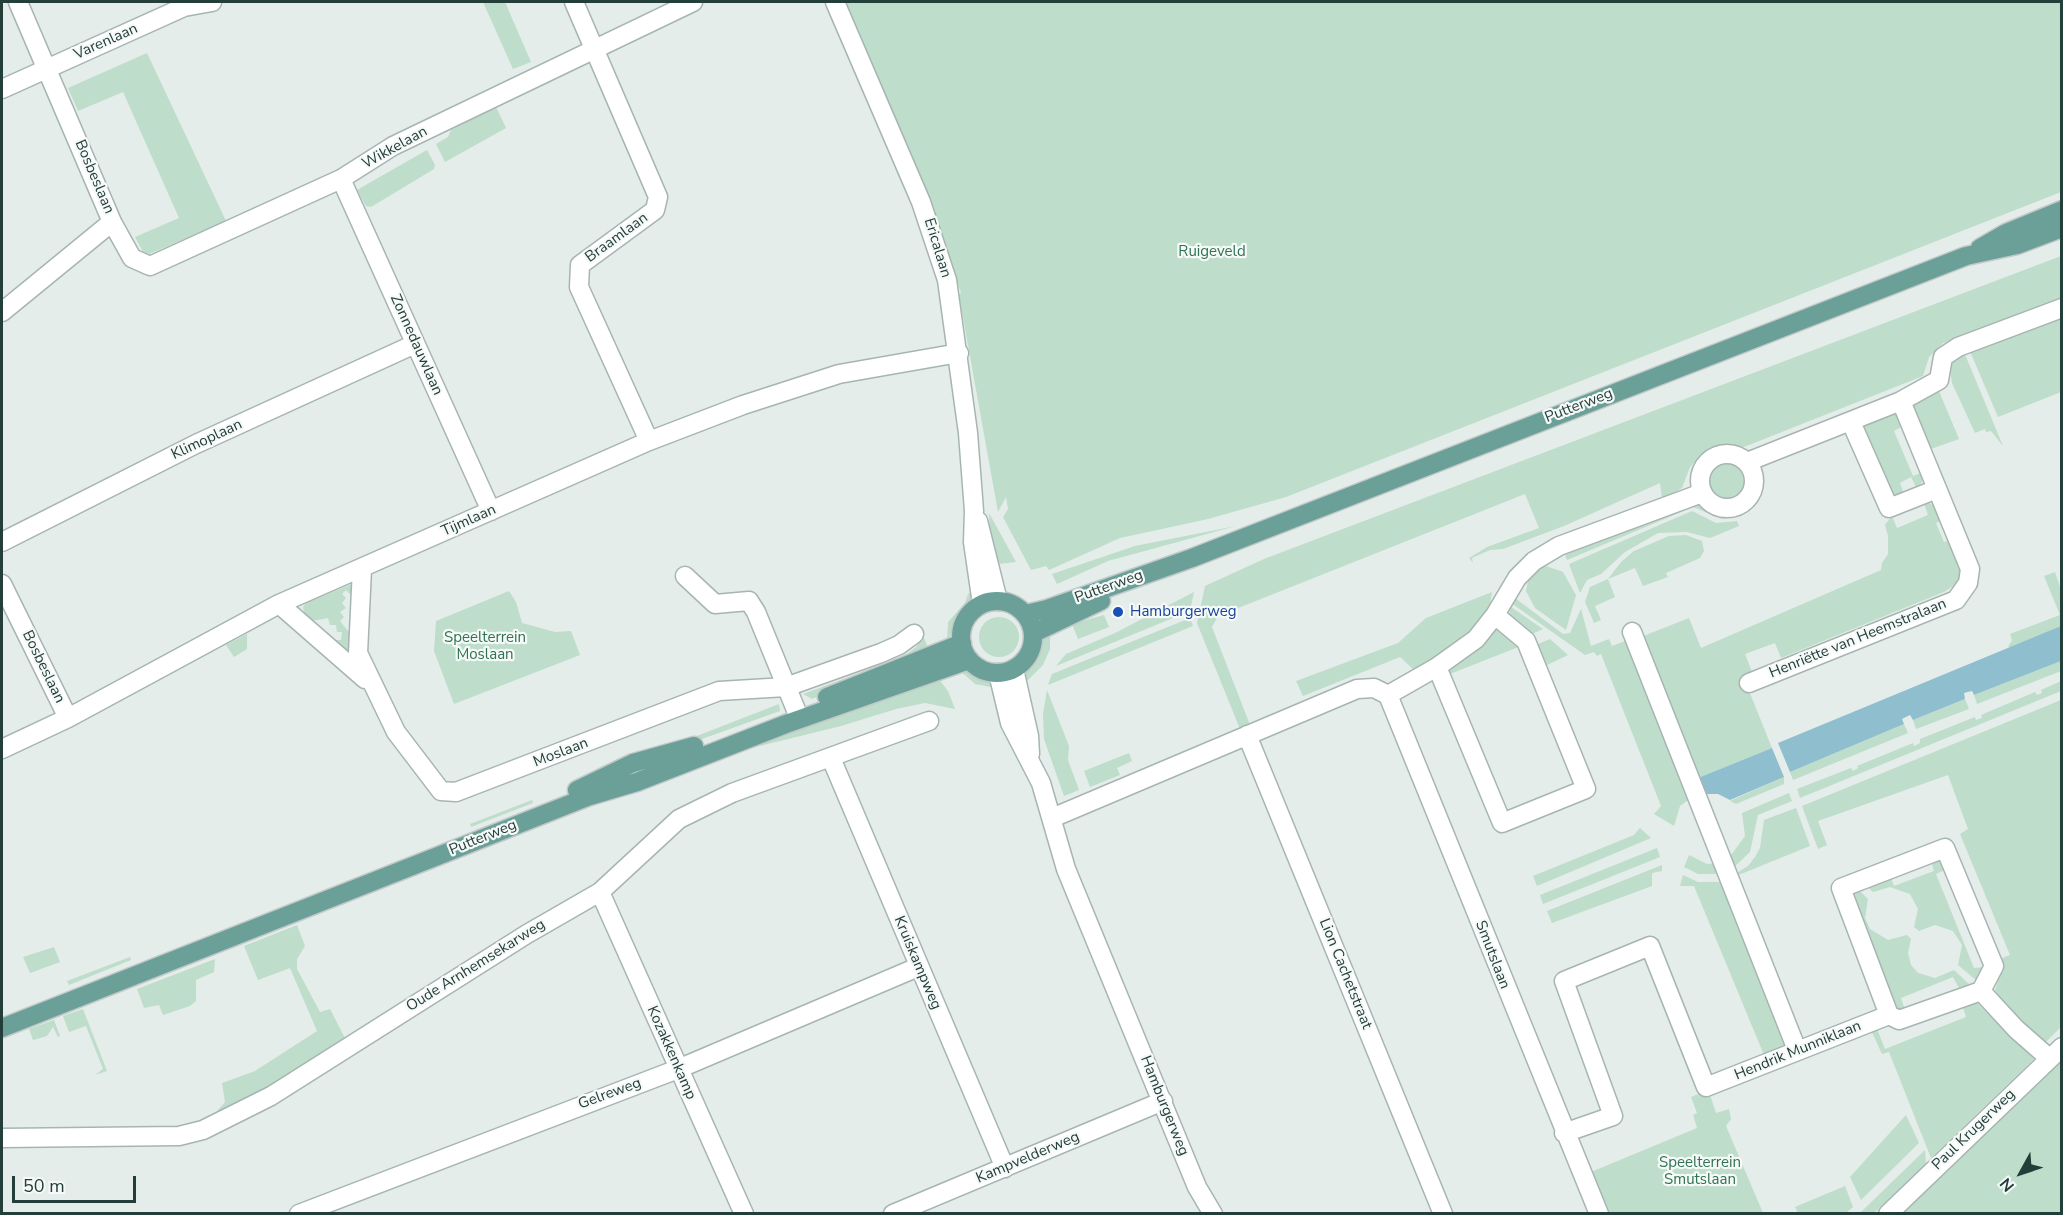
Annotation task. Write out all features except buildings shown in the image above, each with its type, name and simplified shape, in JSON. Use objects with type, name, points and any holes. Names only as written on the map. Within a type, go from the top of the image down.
[{"type":"main road","name":"Putterweg","points":[[1026,614],[1047,609],[1192,558],[1966,256],[2007,233],[2061,210]]},
{"type":"main road","name":"Putterweg","points":[[1966,256],[2017,245],[2061,228]]},
{"type":"main road","name":"Putterweg","points":[[1034,633],[1192,558]]},
{"type":"main road","points":[[990,603],[1018,607],[1026,614],[1034,633],[1030,654],[1006,671],[986,672],[969,660],[962,643],[967,617],[990,603]]},
{"type":"main road","name":"Putterweg","points":[[2,1015],[469,834],[587,786],[633,763],[681,751],[796,710],[962,643]]},
{"type":"main road","name":"Putterweg","points":[[2,1028],[590,796],[637,782],[786,724],[969,660]]},
{"type":"street","name":"Bosbeslaan","points":[[2,312],[112,222],[48,67],[18,2]]},
{"type":"street","name":"Varenlaan","points":[[2,89],[184,7],[212,2]]},
{"type":"street","name":"Braamlaan","points":[[574,2],[658,197],[655,210],[580,266],[579,287],[649,441]]},
{"type":"street","name":"Wikkelaan","points":[[112,222],[132,258],[150,266],[341,179],[393,146],[595,47],[693,2]]},
{"type":"street","name":"Ericalaan","points":[[835,2],[937,243],[947,280],[959,353],[974,511],[986,546],[990,603]]},
{"type":"street","name":"Zonnedauwlaan","points":[[341,179],[491,511]]},
{"type":"street","points":[[1747,462],[1901,401],[1939,380],[1943,357],[1958,346],[2061,308]]},
{"type":"street","name":"Klimoplaan","points":[[2,542],[194,445],[415,345]]},
{"type":"street","name":"Tijmlaan","points":[[2,750],[68,718],[279,604],[649,441],[743,405],[839,374],[959,353]]},
{"type":"street","name":"Henriëtte van Heemstralaan","points":[[1749,683],[1956,600],[1968,583],[1970,569],[1901,401]]},
{"type":"street","points":[[1851,422],[1889,508],[1937,489]]},
{"type":"street","points":[[1724,454],[1735,455],[1747,462],[1754,479],[1752,491],[1746,500],[1728,508],[1717,506],[1702,493],[1701,473],[1713,457],[1724,454]]},
{"type":"street","points":[[1052,818],[1357,689],[1374,688],[1388,695],[1437,667],[1476,639],[1495,615],[1517,578],[1534,561],[1559,546],[1702,493]]},
{"type":"street","name":"Moslaan","points":[[362,569],[358,653],[396,732],[441,791],[456,792],[718,691],[786,687],[881,653],[899,645],[914,634]]},
{"type":"street","points":[[685,576],[715,604],[749,601],[756,612],[796,710]]},
{"type":"street","name":"Bosbeslaan","points":[[2,584],[68,718]]},
{"type":"street","name":"Moslaan","points":[[279,604],[362,674],[380,700]]},
{"type":"street","points":[[1437,667],[1502,823],[1586,789],[1526,641],[1495,615]]},
{"type":"street","points":[[1632,632],[1797,1050]]},
{"type":"street","name":"Hamburgerweg","points":[[1006,671],[1029,736],[1031,762],[1052,818],[1066,869],[1197,1187],[1212,1214]]},
{"type":"street","name":"Smutslaan","points":[[1388,695],[1564,1133],[1599,1214]]},
{"type":"street","name":"Oude Arnhemsekarweg","points":[[2,1138],[180,1136],[203,1130],[270,1096],[527,934],[600,892],[679,819],[732,793],[929,721]]},
{"type":"street","name":"Lion Cachetstraat","points":[[1247,735],[1443,1214]]},
{"type":"street","name":"Kruiskampweg","points":[[831,758],[1005,1168]]},
{"type":"street","points":[[1889,1015],[1841,888],[1945,848],[1994,966],[1981,991],[2016,1029],[2055,1052]]},
{"type":"street","name":"Kozakkenkamp","points":[[600,892],[744,1214]]},
{"type":"street","name":"Hendrik Munniklaan","points":[[1564,1133],[1613,1116],[1564,981],[1650,946],[1706,1087],[1889,1015],[1899,1020],[1981,991]]},
{"type":"street","name":"Gelreweg","points":[[299,1214],[678,1069],[918,967]]},
{"type":"street","name":"Paul Krugerweg","points":[[1888,1214],[2055,1052]]},
{"type":"street","name":"Kampvelderweg","points":[[893,1214],[1163,1101]]},
{"type":"green space","points":[[483,2],[505,2],[531,62],[513,69]]},
{"type":"green space","name":"Ruigeveld","points":[[842,2],[2061,2],[2061,192],[1286,497],[1208,519],[1120,538],[1049,570],[1046,566],[1031,570],[1003,517],[1008,509],[1006,497],[998,512],[959,295],[961,293],[938,224],[852,17],[849,18]]},
{"type":"green space","points":[[147,53],[226,221],[149,254],[143,252],[135,237],[179,218],[123,92],[78,111],[68,88]]},
{"type":"green space","points":[[496,107],[506,128],[445,162],[436,144],[448,137],[451,130]]},
{"type":"green space","points":[[427,150],[435,165],[434,169],[371,207],[366,206],[357,190]]},
{"type":"green space","points":[[2061,256],[2061,299],[1943,343],[1929,357],[1923,376],[1739,449],[1721,445],[1708,449],[1690,467],[1682,488],[1662,499],[1660,483],[1564,526],[1503,549],[1490,550],[1472,558],[1473,563],[1469,558],[1487,547],[1539,528],[1525,494],[1218,616],[1212,627],[1250,725],[1240,729],[1197,623],[1205,586],[1264,559]]},
{"type":"green space","points":[[2061,314],[2061,392],[1998,417],[1969,349]]},
{"type":"green space","points":[[1964,352],[2003,446],[1991,431],[1986,432],[1985,429],[1975,433],[1952,383],[1950,369],[1954,359]]},
{"type":"green space","points":[[1939,391],[1959,439],[1928,450],[1912,408],[1917,400]]},
{"type":"green space","points":[[1893,409],[1903,426],[1894,431],[1913,476],[1924,472],[1924,479],[1917,489],[1911,477],[1900,483],[1904,494],[1898,495],[1891,493],[1864,433],[1864,426],[1868,419]]},
{"type":"green space","points":[[1727,464],[1739,470],[1745,482],[1739,494],[1727,500],[1715,494],[1709,482],[1715,470]]},
{"type":"green space","points":[[1694,501],[1715,511],[1730,513],[1733,517],[1722,519],[1693,507],[1567,560],[1565,555]]},
{"type":"green space","points":[[1924,504],[1934,505],[1942,520],[1936,523],[1944,542],[1952,540],[1958,558],[1961,575],[1955,585],[1944,592],[1781,658],[1775,643],[1745,654],[1752,672],[1743,676],[1772,748],[1698,778],[1641,637],[1689,618],[1701,648],[1881,570],[1882,563],[1888,554],[1888,536],[1885,525],[1892,516],[1897,528],[1928,515]]},
{"type":"green space","points":[[1692,511],[1716,523],[1737,521],[1739,526],[1710,538],[1687,532],[1658,533],[1625,552],[1601,574],[1587,580],[1580,593],[1569,564]]},
{"type":"green space","points":[[989,513],[1016,562],[998,564],[990,533]]},
{"type":"green space","points":[[1236,526],[1108,561],[1057,584],[1052,574],[1135,546]]},
{"type":"green space","points":[[1686,535],[1702,541],[1704,551],[1700,558],[1666,573],[1668,577],[1643,586],[1635,568],[1608,579],[1621,562],[1634,551],[1669,536]]},
{"type":"green space","points":[[1546,566],[1563,572],[1576,595],[1566,630],[1535,608],[1526,591],[1529,577],[1535,570]]},
{"type":"green space","points":[[2055,572],[2061,590],[2061,626],[2014,647],[2008,647],[2012,640],[2010,634],[2060,615],[2044,576]]},
{"type":"green space","points":[[1608,579],[1615,597],[1595,606],[1601,620],[1594,623],[1585,602],[1590,587]]},
{"type":"green space","points":[[352,584],[355,587],[355,599],[346,590],[342,594],[346,598],[342,603],[346,608],[340,612],[344,617],[340,621],[352,636],[349,658],[331,640],[341,640],[342,632],[337,632],[336,625],[330,625],[328,618],[312,621],[304,612],[303,607],[306,603]]},
{"type":"green space","points":[[973,590],[972,603],[947,640],[948,622]]},
{"type":"green space","name":"Speelterrein Moslaan","points":[[509,591],[516,602],[522,623],[555,632],[571,631],[580,655],[454,704],[434,651],[436,621]]},
{"type":"green space","points":[[1194,592],[1190,611],[1056,666],[1066,654],[1115,633]]},
{"type":"green space","points":[[1492,592],[1489,611],[1479,628],[1436,657],[1413,669],[1400,657],[1303,696],[1296,681],[1398,643],[1426,618]]},
{"type":"green space","points":[[1515,598],[1563,634],[1570,633],[1581,609],[1591,646],[1609,639],[1612,646],[1628,640],[1691,798],[1680,806],[1674,826],[1654,814],[1661,806],[1601,654],[1597,656],[1594,652],[1585,655],[1511,603]]},
{"type":"green space","points":[[1511,607],[1543,629],[1532,634],[1508,618]]},
{"type":"green space","points":[[1104,615],[1109,627],[1078,639],[1072,624]]},
{"type":"green space","points":[[999,617],[1007,618],[1013,623],[1018,629],[1018,645],[1013,651],[1007,656],[999,657],[991,656],[985,651],[980,645],[979,637],[980,629],[985,623],[991,618]]},
{"type":"green space","points":[[1190,618],[1193,626],[1048,685],[1052,674]]},
{"type":"green space","points":[[1496,625],[1521,646],[1450,674],[1447,666]]},
{"type":"green space","points":[[1050,633],[1050,649],[1043,665],[1025,683],[1026,672],[1040,642]]},
{"type":"green space","points":[[247,634],[247,649],[234,657],[226,645]]},
{"type":"green space","points":[[923,636],[929,650],[812,699],[803,694],[903,657],[916,647]]},
{"type":"green space","points":[[1550,639],[1568,655],[1547,665],[1538,644]]},
{"type":"green space","points":[[2061,661],[2061,671],[1977,704],[1974,695]]},
{"type":"green space","points":[[958,669],[970,669],[979,673],[996,688],[975,684]]},
{"type":"green space","points":[[938,678],[948,691],[955,709],[925,703],[719,756]]},
{"type":"green space","points":[[2061,681],[2061,691],[1800,798],[1797,789],[1851,768],[1853,771],[1858,768],[1857,766],[1913,743],[1914,746],[1920,743],[1920,739],[1975,717],[1976,720],[1982,718],[1981,715],[2035,692],[2037,695],[2042,693],[2041,690]]},
{"type":"green space","points":[[1047,690],[1069,746],[1068,760],[1079,790],[1064,796],[1044,739],[1043,714]]},
{"type":"green space","points":[[1965,699],[1969,709],[1916,729],[1913,720]]},
{"type":"green space","points":[[2061,700],[2061,1027],[2044,1044],[2006,1009],[1995,990],[2000,975],[2000,959],[2010,955],[1960,834],[1968,829],[1948,775],[1818,821],[1827,845],[1818,849],[1802,806]]},
{"type":"green space","points":[[779,704],[780,711],[688,744],[661,750]]},
{"type":"green space","points":[[1904,724],[1908,733],[1793,780],[1790,772]]},
{"type":"green space","points":[[1129,753],[1132,761],[1117,768],[1120,775],[1090,787],[1084,771]]},
{"type":"green space","points":[[1784,777],[1784,784],[1736,804],[1730,801]]},
{"type":"green space","points":[[1789,793],[1792,801],[1758,815],[1750,852],[1732,869],[1729,858],[1745,836],[1742,813]]},
{"type":"green space","points":[[532,800],[533,803],[471,827],[470,824]]},
{"type":"green space","points":[[1796,808],[1810,846],[1736,876],[1735,874],[1748,866],[1760,848],[1764,820]]},
{"type":"green space","points":[[1640,828],[1651,838],[1537,886],[1533,876],[1634,835]]},
{"type":"green space","points":[[1657,848],[1660,857],[1543,904],[1540,895]]},
{"type":"green space","points":[[1689,855],[1707,864],[1717,863],[1720,874],[1698,874],[1684,867]]},
{"type":"green space","points":[[1930,858],[1939,859],[1947,869],[1936,874],[1974,968],[1986,967],[1977,981],[1958,965],[1962,945],[1953,931],[1935,925],[1919,931],[1914,927],[1918,909],[1910,894],[1890,887],[1873,892],[1864,884],[1890,876],[1894,886],[1934,871]]},
{"type":"green space","points":[[1662,865],[1662,871],[1652,873],[1652,886],[1552,923],[1547,911]]},
{"type":"green space","points":[[1683,875],[1698,882],[1724,882],[1788,1047],[1764,1055],[1694,886],[1680,886]]},
{"type":"green space","points":[[1857,888],[1868,899],[1865,918],[1870,929],[1888,940],[1907,935],[1911,939],[1908,953],[1911,965],[1918,973],[1935,978],[1954,970],[1969,984],[1959,988],[1953,977],[1901,998],[1905,1010],[1896,1009],[1852,895]]},
{"type":"green space","points":[[297,925],[305,946],[297,959],[297,969],[320,1012],[330,1009],[347,1042],[241,1107],[212,1117],[225,1102],[222,1083],[255,1071],[317,1031],[290,968],[258,980],[244,946]]},
{"type":"green space","points":[[54,947],[60,962],[30,973],[23,957]]},
{"type":"green space","points":[[130,957],[131,960],[69,985],[67,981]]},
{"type":"green space","points":[[215,959],[214,972],[196,980],[196,1001],[190,1006],[163,1015],[159,1005],[144,1008],[137,989]]},
{"type":"green space","points":[[1977,1003],[2034,1059],[1931,1158],[1889,1052],[1882,1054],[1871,1030],[1877,1029],[1885,1049],[1966,1017],[1962,1004]]},
{"type":"green space","points":[[83,1009],[107,1071],[95,1075],[103,1069],[86,1026],[69,1032],[63,1016]]},
{"type":"green space","points":[[54,1020],[60,1036],[58,1037],[53,1027],[47,1036],[33,1040],[29,1029]]},
{"type":"green space","points":[[2061,1060],[2061,1213],[1899,1213]]},
{"type":"green space","name":"Speelterrein Smutslaan","points":[[1777,1062],[1710,1095],[1716,1113],[1729,1109],[1731,1119],[1726,1126],[1763,1213],[1610,1213],[1591,1172],[1697,1128],[1693,1115],[1697,1113],[1691,1097]]},
{"type":"green space","points":[[1906,1115],[1919,1143],[1861,1200],[1850,1177]]},
{"type":"green space","points":[[1925,1150],[1926,1164],[1874,1213],[1860,1213]]},
{"type":"green space","points":[[1845,1186],[1853,1207],[1846,1213],[1798,1213],[1795,1207]]},
{"type":"water","points":[[2061,626],[2061,661],[1974,695],[1972,691],[1964,693],[1965,699],[1913,720],[1910,715],[1902,719],[1904,724],[1790,772],[1778,743]]},
{"type":"water","points":[[1772,748],[1784,777],[1730,800],[1718,794],[1705,794],[1698,778]]},
{"type":"place","name":"Hamburgerweg","points":[[1118,612]]}]
